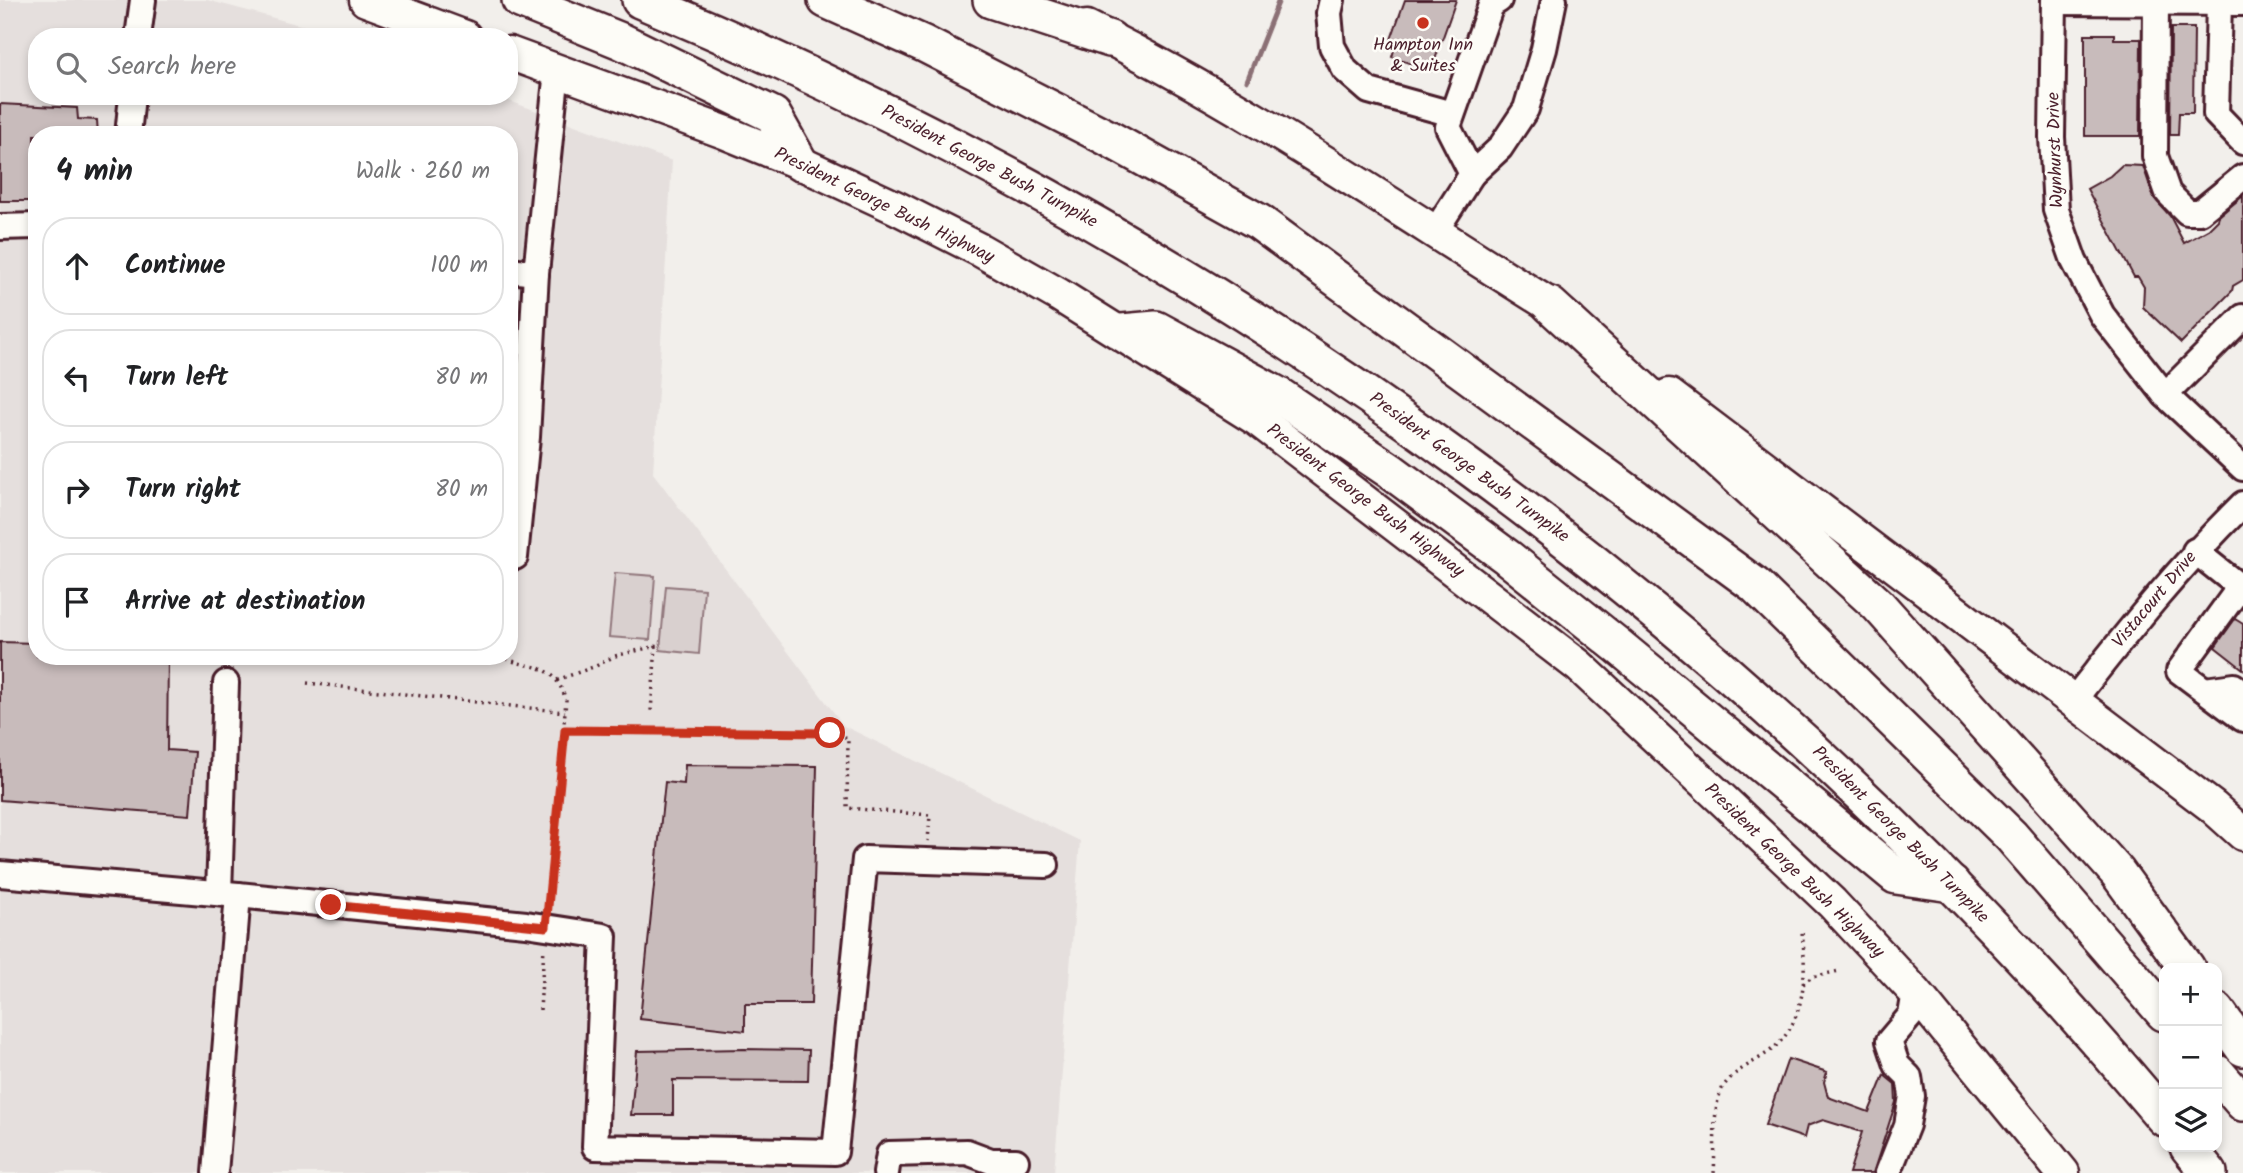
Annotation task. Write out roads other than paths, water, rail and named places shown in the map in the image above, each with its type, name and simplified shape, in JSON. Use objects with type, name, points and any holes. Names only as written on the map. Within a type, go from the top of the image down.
[{"type":"highway","points":[[520,0],[621,41],[773,115],[800,163]]},
{"type":"highway","name":"President George Bush Turnpike","points":[[640,0],[855,96],[1011,176],[1185,276],[1344,378],[1497,486],[1665,619],[1826,761],[1952,884],[2055,993],[2159,1112]]},
{"type":"highway","points":[[826,0],[924,44],[1096,132],[1259,222],[1755,585],[2011,836],[2159,1007]]},
{"type":"highway","points":[[991,0],[1110,38]]},
{"type":"highway","points":[[1550,306],[1878,605],[2117,872],[2183,963]]},
{"type":"highway","points":[[1122,332],[1156,329],[1301,411],[1392,472],[1507,557],[1618,645],[1896,876],[1952,884]]},
{"type":"highway","points":[[2222,1018],[2243,1048]]},
{"type":"highway","points":[[2222,1079],[2243,1103]]},
{"type":"main road","points":[[366,0],[441,28]]},
{"type":"main road","points":[[1032,0],[1110,38],[1222,100],[1550,306],[2213,807],[2243,834]]},
{"type":"main road","name":"President George Bush Highway","points":[[518,56],[800,163],[962,241],[1122,332],[1258,419],[1579,666],[1832,903],[1915,992],[2063,1173]]},
{"type":"main road","points":[[2029,1132],[2034,1159],[2032,1173]]},
{"type":"main road","points":[[2029,1132],[2085,1173]]},
{"type":"street","points":[[139,28],[143,0]]},
{"type":"street","points":[[1332,0],[1329,13],[1332,46],[1345,70],[1369,91],[1452,114]]},
{"type":"street","points":[[1472,174],[1448,127],[1491,5],[1499,0]]},
{"type":"street","points":[[1434,233],[1472,174],[1500,148],[1526,109],[1544,49],[1554,0]]},
{"type":"street","points":[[2054,1],[2231,3],[2216,114],[2243,142]]},
{"type":"street","name":"Wynhurst Drive","points":[[2054,1],[2052,137],[2056,210],[2074,261],[2102,315],[2165,395],[2243,468]]},
{"type":"street","points":[[2156,1],[2155,156],[2168,193],[2187,212],[2200,212],[2243,177]]},
{"type":"street","points":[[518,527],[527,437],[536,273],[557,70]]},
{"type":"street","points":[[129,126],[131,105]]},
{"type":"street","points":[[0,227],[28,226]]},
{"type":"street","points":[[518,271],[536,273]]},
{"type":"street","points":[[2165,395],[2243,317]]},
{"type":"street","name":"Vistacourt Drive","points":[[2073,701],[2147,606],[2195,551],[2243,504]]},
{"type":"street","points":[[2195,551],[2241,588],[2179,671],[2243,719]]},
{"type":"street","points":[[215,1173],[229,894],[226,683]]},
{"type":"street","points":[[2206,691],[2234,686],[2243,694]]},
{"type":"street","points":[[0,874],[229,894],[546,927],[604,936],[596,1147],[835,1152],[865,859],[1046,865]]},
{"type":"street","points":[[1888,1173],[1907,1125],[1912,1096],[1909,1077],[1897,1065],[1889,1041],[1911,1015],[1915,992]]},
{"type":"street","points":[[886,1173],[890,1154],[967,1152],[991,1161],[1016,1161]]},
{"type":"waterway","points":[[1247,81],[1279,0]]},
{"type":"place","name":"Hampton Inn & Suites","points":[[1423,23]]}]
